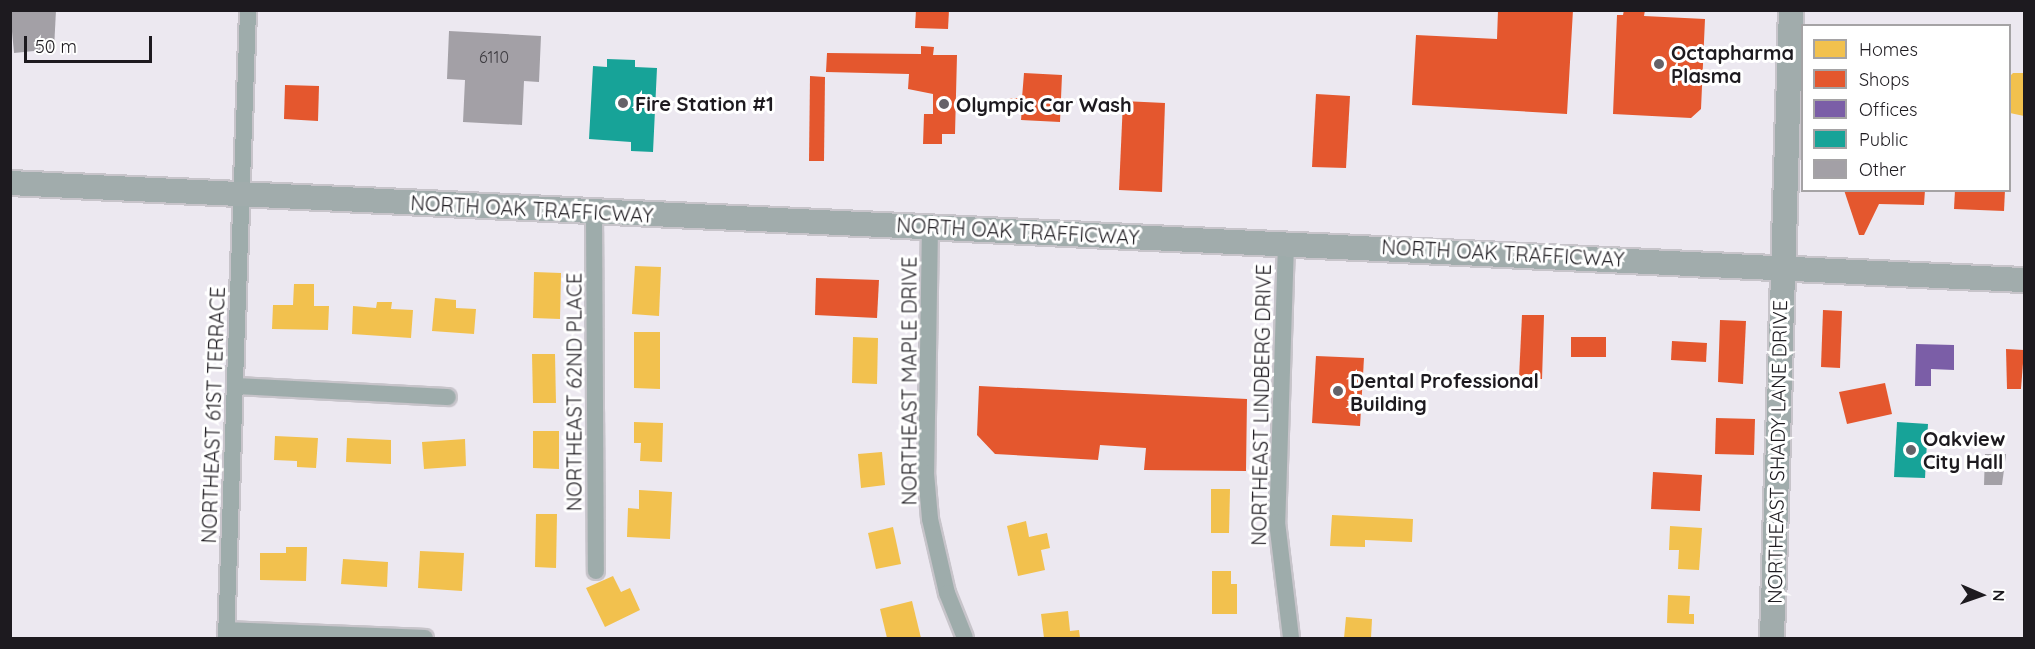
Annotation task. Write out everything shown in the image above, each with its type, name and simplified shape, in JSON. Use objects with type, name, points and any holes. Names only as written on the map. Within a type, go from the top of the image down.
[{"type":"main road","name":"NORTHEAST SHADY LANE DRIVE","points":[[1772,639],[1778,524],[1780,266],[1791,10]]},
{"type":"main road","name":"NORTH OAK TRAFFICWAY","points":[[10,183],[243,192],[594,214],[930,226],[1780,266],[2025,280]]},
{"type":"street","name":"NORTHEAST 61ST TERRACE","points":[[226,634],[248,10]]},
{"type":"street","name":"NORTHEAST 62ND PLACE","points":[[594,214],[596,571]]},
{"type":"street","name":"NORTHEAST MAPLE DRIVE","points":[[930,226],[929,508],[939,564],[965,639]]},
{"type":"street","name":"NORTHEAST LINDBERG DRIVE","points":[[1286,243],[1277,522],[1282,587],[1292,639]]},
{"type":"street","points":[[235,386],[448,397]]},
{"type":"street","points":[[226,634],[425,639]]},
{"type":"building: Homes","points":[[2024,73],[2024,116],[2011,113],[2011,75]]},
{"type":"building: Homes","points":[[635,266],[661,267],[659,316],[632,314]]},
{"type":"building: Homes","points":[[534,272],[561,273],[560,319],[533,318]]},
{"type":"building: Homes","points":[[294,284],[314,284],[314,306],[329,306],[328,330],[272,329],[273,305],[293,305]]},
{"type":"building: Homes","points":[[435,298],[456,300],[456,308],[476,309],[474,334],[432,331]]},
{"type":"building: Homes","points":[[377,302],[392,302],[391,309],[413,310],[411,338],[352,334],[353,306],[376,308]]},
{"type":"building: Homes","points":[[634,332],[660,332],[660,389],[634,388]]},
{"type":"building: Homes","points":[[853,337],[878,338],[877,384],[852,383]]},
{"type":"building: Homes","points":[[532,354],[555,354],[556,403],[533,403]]},
{"type":"building: Homes","points":[[634,422],[663,423],[662,462],[640,461],[641,443],[634,443]]},
{"type":"building: Homes","points":[[533,431],[559,431],[559,469],[533,468]]},
{"type":"building: Homes","points":[[275,436],[318,438],[316,468],[297,467],[297,461],[274,460]]},
{"type":"building: Homes","points":[[347,438],[391,440],[391,464],[346,462]]},
{"type":"building: Homes","points":[[465,439],[466,466],[424,469],[422,442]]},
{"type":"building: Homes","points":[[882,452],[885,485],[861,488],[858,454]]},
{"type":"building: Homes","points":[[1211,489],[1230,489],[1229,533],[1211,533]]},
{"type":"building: Homes","points":[[639,490],[672,492],[670,539],[627,537],[628,508],[639,509]]},
{"type":"building: Homes","points":[[536,514],[557,514],[556,568],[535,567]]},
{"type":"building: Homes","points":[[1332,515],[1413,519],[1412,542],[1365,540],[1365,547],[1330,546]]},
{"type":"building: Homes","points":[[1026,521],[1029,537],[1047,533],[1050,548],[1041,550],[1045,570],[1018,576],[1007,526]]},
{"type":"building: Homes","points":[[1670,526],[1702,528],[1699,570],[1678,569],[1679,550],[1669,550]]},
{"type":"building: Homes","points":[[893,527],[901,564],[876,569],[868,533]]},
{"type":"building: Homes","points":[[286,547],[307,547],[306,581],[260,580],[260,553],[286,553]]},
{"type":"building: Homes","points":[[420,551],[464,553],[462,591],[418,588]]},
{"type":"building: Homes","points":[[343,559],[388,562],[387,587],[341,584]]},
{"type":"building: Homes","points":[[1212,571],[1231,571],[1231,584],[1237,584],[1237,614],[1212,614]]},
{"type":"building: Homes","points":[[613,576],[621,592],[630,588],[640,610],[605,627],[586,588]]},
{"type":"building: Homes","points":[[1668,595],[1690,596],[1689,614],[1694,614],[1694,624],[1667,623]]},
{"type":"building: Homes","points":[[912,601],[921,638],[887,638],[880,609]]},
{"type":"building: Homes","points":[[1068,611],[1070,631],[1079,630],[1080,638],[1044,638],[1041,614]]},
{"type":"building: Homes","points":[[1346,617],[1372,619],[1371,638],[1344,638]]},
{"type":"building: Shops","points":[[916,10],[949,10],[948,29],[915,28]]},
{"type":"building: Shops","points":[[1498,10],[1573,10],[1567,114],[1412,105],[1416,35],[1497,39]]},
{"type":"building: Shops","name":"Octapharma Plasma","points":[[1624,10],[1645,10],[1644,16],[1705,19],[1701,109],[1691,118],[1613,114],[1617,15],[1623,15]]},
{"type":"building: Shops","name":"Olympic Car Wash","points":[[921,46],[934,47],[933,55],[957,55],[955,134],[942,134],[942,144],[923,144],[924,114],[933,114],[933,94],[908,89],[909,74],[826,72],[827,53],[921,54]]},
{"type":"building: Shops","points":[[1024,73],[1062,75],[1060,122],[1021,120],[1022,107],[1009,106],[1009,98],[1022,98]]},
{"type":"building: Shops","points":[[810,76],[825,77],[824,161],[809,161]]},
{"type":"building: Shops","points":[[285,85],[319,86],[318,121],[284,119]]},
{"type":"building: Shops","points":[[1316,94],[1350,96],[1346,168],[1312,167]]},
{"type":"building: Shops","points":[[1123,101],[1165,103],[1162,192],[1119,190]]},
{"type":"building: Shops","points":[[1845,192],[1925,192],[1924,205],[1879,204],[1864,235],[1859,235]]},
{"type":"building: Shops","points":[[1955,192],[2005,192],[2004,211],[1954,209]]},
{"type":"building: Shops","points":[[816,278],[879,280],[877,318],[815,315]]},
{"type":"building: Shops","points":[[1823,310],[1842,311],[1840,368],[1821,367]]},
{"type":"building: Shops","points":[[1522,315],[1544,315],[1542,379],[1519,378]]},
{"type":"building: Shops","points":[[1720,320],[1746,321],[1743,384],[1718,382]]},
{"type":"building: Shops","points":[[1571,337],[1606,337],[1606,357],[1571,357]]},
{"type":"building: Shops","points":[[1672,341],[1707,343],[1706,362],[1671,360]]},
{"type":"building: Shops","points":[[2006,349],[2024,350],[2021,389],[2007,389]]},
{"type":"building: Shops","name":"Dental Professional Building","points":[[1316,356],[1364,358],[1360,426],[1312,423]]},
{"type":"building: Shops","points":[[1885,383],[1892,414],[1847,424],[1839,392]]},
{"type":"building: Shops","points":[[979,386],[1247,399],[1246,471],[1144,470],[1146,448],[1100,445],[1098,460],[995,454],[977,435]]},
{"type":"building: Shops","points":[[1716,418],[1755,419],[1754,455],[1715,454]]},
{"type":"building: Shops","points":[[1653,472],[1702,475],[1700,511],[1651,509]]},
{"type":"building: Offices","points":[[1916,344],[1954,345],[1954,370],[1931,369],[1931,386],[1915,386]]},
{"type":"building: Public","name":"Fire Station #1","points":[[607,59],[635,60],[635,67],[657,68],[653,152],[631,151],[631,142],[589,139],[593,66],[607,67]]},
{"type":"building: Public","name":"Oakview City Hall","points":[[1897,422],[1928,424],[1925,478],[1894,477]]},
{"type":"building: Other","points":[[10,10],[56,10],[54,49],[14,53]]},
{"type":"building: Other","points":[[449,31],[541,36],[539,82],[524,81],[522,125],[463,122],[465,80],[447,79]]},
{"type":"building: Other","points":[[1985,454],[2006,454],[2002,485],[1984,485]]},
{"type":"place","name":"Octapharma Plasma","points":[[1659,64]]},
{"type":"place","name":"Fire Station #1","points":[[623,103]]},
{"type":"place","name":"Olympic Car Wash","points":[[944,104]]},
{"type":"place","name":"Dental Professional Building","points":[[1338,391]]},
{"type":"place","name":"Oakview City Hall","points":[[1911,450]]}]
